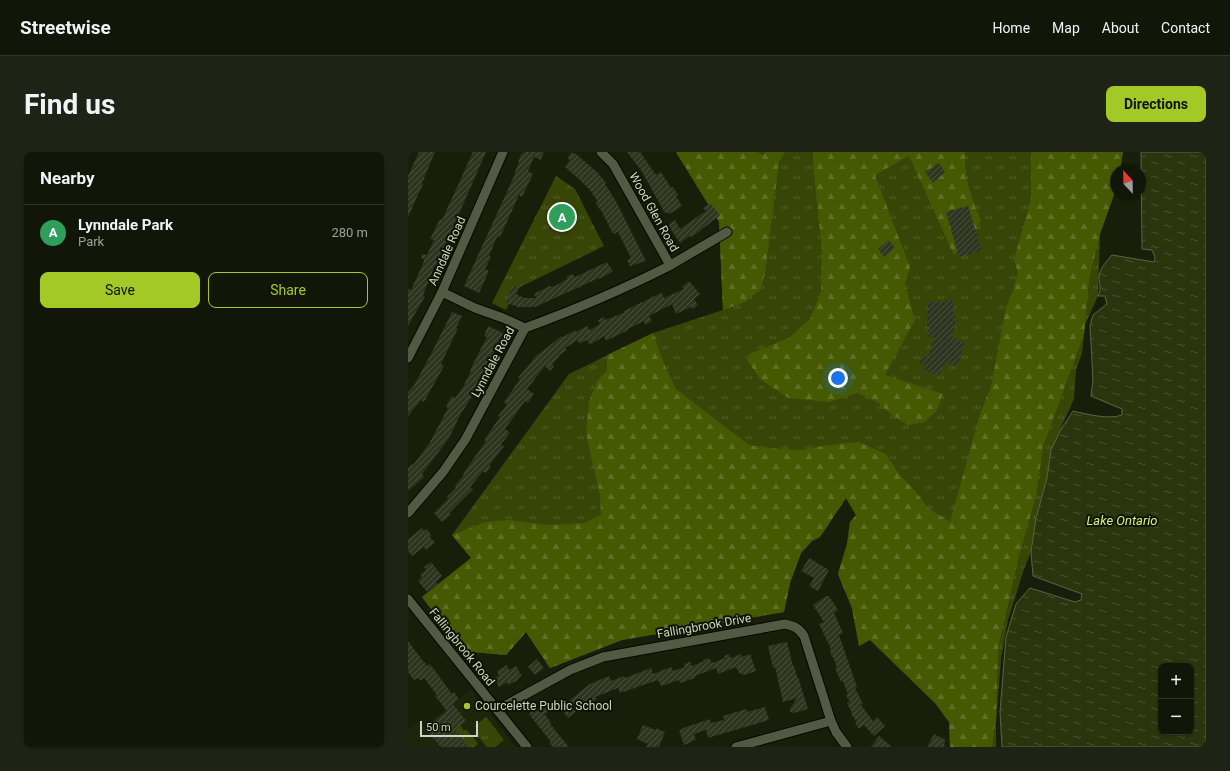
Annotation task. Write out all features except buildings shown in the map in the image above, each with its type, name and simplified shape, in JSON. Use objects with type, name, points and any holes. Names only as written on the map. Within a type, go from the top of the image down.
[{"type":"street","name":"Anndale Road","points":[[408,358],[442,292],[503,152]]},
{"type":"street","name":"Wood Glen Road","points":[[601,152],[613,164],[670,265]]},
{"type":"street","name":"Lynndale Road","points":[[408,513],[443,472],[465,440],[525,328],[568,312],[639,280],[670,265],[727,232]]},
{"type":"street","points":[[442,292],[475,308],[525,328]]},
{"type":"street","name":"Fallingbrook Road","points":[[408,599],[527,747]]},
{"type":"street","name":"Fallingbrook Drive","points":[[498,710],[570,670],[603,657],[785,624],[792,625],[804,636],[831,721],[836,732],[847,747]]},
{"type":"street","points":[[736,747],[831,721]]},
{"type":"shaded area","name":"Courcelette Public School","points":[[471,690],[516,747],[408,747],[408,729],[418,721],[423,727]]},
{"type":"green space","points":[[676,152],[1123,152],[1121,164],[1110,164],[1110,200],[1112,200],[1100,234],[1098,296],[1085,325],[1082,353],[1076,370],[1074,399],[1051,450],[1047,478],[1036,518],[1031,552],[1008,620],[1001,659],[996,724],[996,747],[950,747],[949,722],[935,703],[870,640],[859,646],[852,608],[838,574],[847,544],[850,522],[856,515],[846,498],[820,537],[812,541],[801,553],[790,583],[784,612],[622,640],[550,668],[526,632],[506,655],[472,652],[466,655],[422,597],[471,558],[452,535],[569,374],[653,333],[723,310],[719,222]]},
{"type":"green space","points":[[676,152],[757,152],[763,155],[766,152],[785,152],[779,162],[765,274],[760,290],[745,302],[723,310],[719,222]]},
{"type":"green space","points":[[813,152],[965,152],[967,179],[971,195],[981,221],[974,234],[954,255],[909,156],[875,175],[910,267],[905,284],[915,320],[885,375],[943,394],[937,410],[925,422],[908,425],[889,413],[879,403],[857,393],[829,402],[788,398],[760,379],[747,360],[749,354],[789,338],[810,319],[821,291],[822,251]]},
{"type":"green space","points":[[1031,152],[1123,152],[1121,164],[1110,164],[1110,200],[1112,200],[1100,234],[1089,280],[1084,334],[1043,447],[1036,496],[1019,556],[998,648],[996,717],[992,747],[950,747],[949,722],[935,703],[870,640],[859,646],[852,608],[838,574],[847,544],[850,522],[856,515],[846,498],[820,537],[812,541],[801,553],[790,583],[784,612],[622,640],[550,668],[526,632],[506,655],[472,652],[466,655],[422,597],[471,558],[452,535],[485,522],[509,520],[547,525],[584,523],[601,515],[600,495],[586,434],[589,402],[597,381],[607,371],[607,355],[653,333],[664,364],[676,389],[749,445],[803,450],[822,446],[859,442],[886,454],[899,474],[916,492],[928,508],[950,522],[980,414],[991,387],[1006,307],[1013,291],[1018,273],[1014,259],[1031,200]]},
{"type":"green space","points":[[556,176],[575,189],[604,246],[516,289],[506,310],[492,303]]},
{"type":"green space","points":[[486,717],[504,740],[495,747],[487,747],[475,733],[478,730],[475,726]]},
{"type":"green space","points":[[460,725],[464,731],[466,729],[472,735],[478,744],[474,747],[468,747],[455,730]]},
{"type":"water","name":"Lake Ontario","points":[[1141,152],[1206,152],[1206,747],[1002,747],[1000,712],[1006,637],[1016,604],[1030,588],[1075,602],[1081,600],[1082,594],[1033,576],[1031,552],[1036,518],[1047,478],[1051,450],[1060,431],[1073,411],[1104,417],[1122,415],[1122,409],[1091,396],[1093,380],[1090,326],[1093,315],[1107,304],[1105,296],[1098,296],[1100,289],[1099,277],[1104,265],[1112,255],[1154,262],[1155,257],[1152,250],[1142,249],[1141,200],[1146,200],[1146,164],[1141,164]]},
{"type":"place","name":"Lynndale Park","points":[[562,217]]},
{"type":"place","name":"Courcelette Public School","points":[[467,706]]}]
